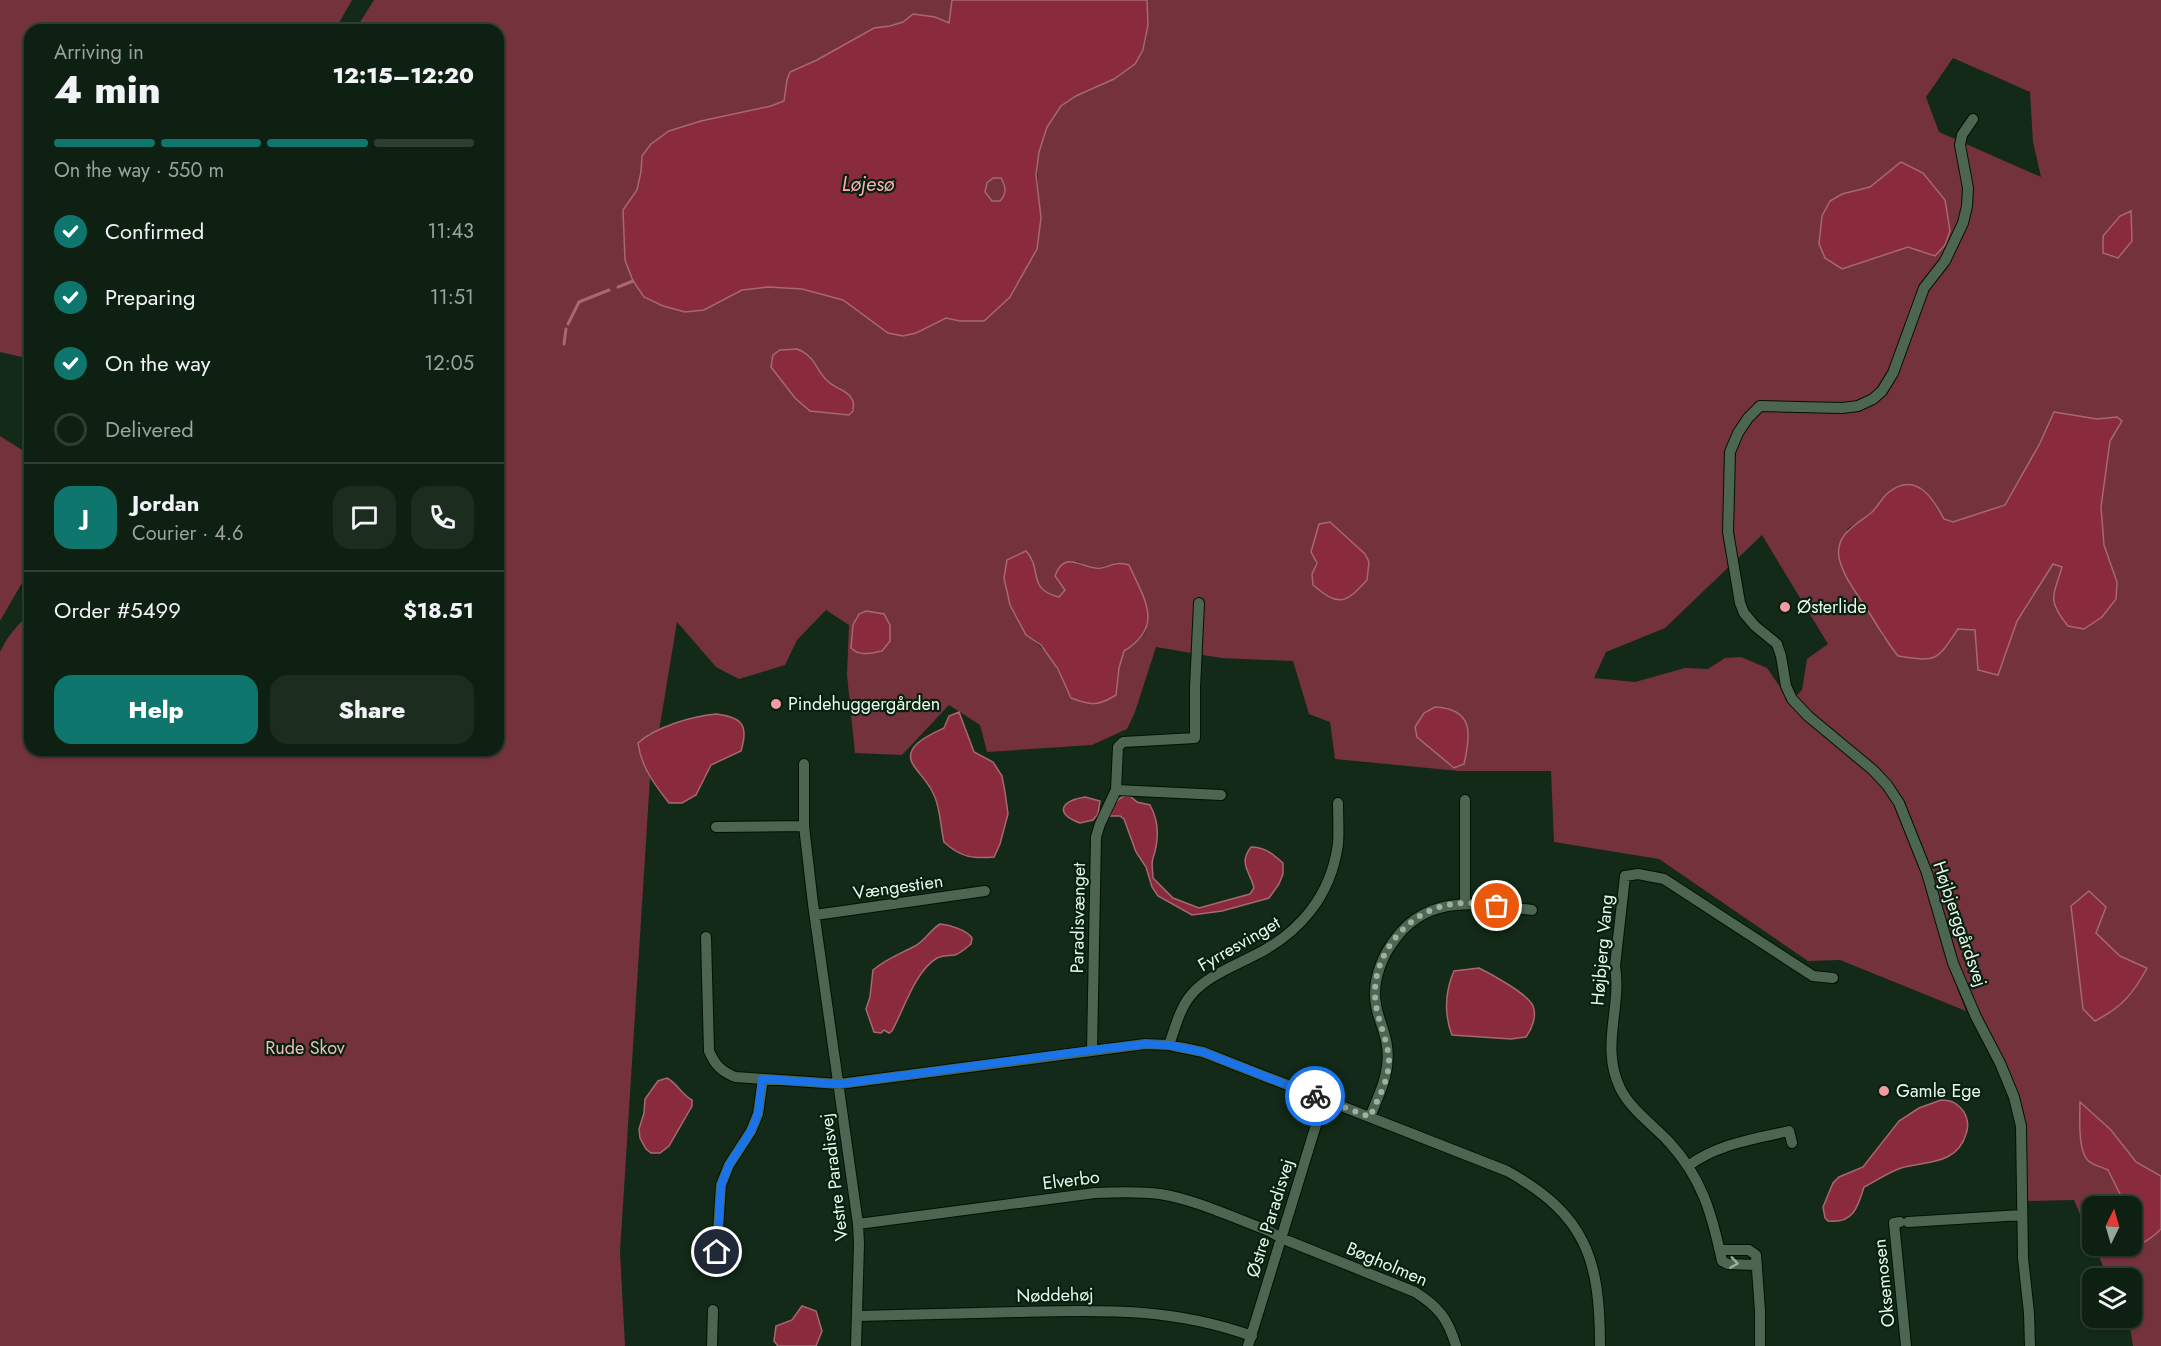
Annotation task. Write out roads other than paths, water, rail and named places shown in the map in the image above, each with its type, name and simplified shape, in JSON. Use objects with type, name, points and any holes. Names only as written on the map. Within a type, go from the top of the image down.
[{"type":"street","name":"Højbjerggårdsvej","points":[[1973,119],[1962,135],[1960,145],[1968,188],[1963,223],[1945,261],[1924,288],[1893,373],[1882,391],[1873,399],[1858,406],[1842,408],[1760,406],[1738,433],[1730,452],[1728,532],[1740,603],[1744,613],[1755,626],[1777,644],[1786,686],[1792,699],[1808,717],[1873,770],[1899,803],[1927,873],[1953,963],[2014,1097],[2021,1126],[2022,1215],[2030,1346]]},
{"type":"street","name":"Paradisvænget","points":[[1092,1050],[1096,837],[1116,790],[1118,747],[1124,742],[1195,738],[1195,677],[1199,603]]},
{"type":"street","name":"Vestre Paradisvej","points":[[804,764],[804,826],[858,1224],[856,1346]]},
{"type":"street","points":[[1116,790],[1221,795]]},
{"type":"street","points":[[1465,800],[1465,903]]},
{"type":"street","name":"Fyrresvinget","points":[[1169,1045],[1183,1007],[1199,986],[1212,976],[1268,949],[1292,933],[1310,912],[1324,889],[1333,866],[1338,844],[1338,803]]},
{"type":"street","points":[[716,827],[804,826]]},
{"type":"street","name":"Højbjerg Vang","points":[[1760,1346],[1757,1265],[1728,1264],[1722,1261],[1713,1219],[1699,1184],[1668,1141],[1634,1109],[1620,1089],[1612,1067],[1610,1044],[1617,979],[1615,966],[1625,876],[1638,874],[1664,879],[1812,976],[1833,978]]},
{"type":"street","name":"Vængestien","points":[[815,915],[985,891]]},
{"type":"street","points":[[1370,1117],[1386,1078],[1389,1063],[1387,1045],[1377,1012],[1375,992],[1386,952],[1398,934],[1428,911],[1447,905],[1465,903],[1532,910]]},
{"type":"street","points":[[706,937],[709,1051],[715,1064],[723,1072],[735,1077],[839,1084],[1092,1050],[1145,1044],[1169,1045],[1203,1052],[1507,1171],[1532,1185],[1551,1200],[1569,1220],[1583,1242],[1593,1265],[1599,1303],[1600,1346]]},
{"type":"street","points":[[716,1261],[721,1185],[729,1165],[755,1123],[762,1079]]},
{"type":"street","name":"Østre Paradisvej","points":[[1250,1341],[1324,1099]]},
{"type":"street","points":[[1688,1166],[1714,1149],[1789,1131],[1792,1143]]},
{"type":"street","name":"Elverbo","points":[[858,1224],[1095,1193],[1133,1191],[1161,1194],[1188,1201],[1269,1231],[1281,1238]]},
{"type":"street","name":"Oksemosen","points":[[1906,1346],[1894,1223],[2022,1215]]},
{"type":"street","name":"Bøgholmen","points":[[1281,1238],[1415,1292],[1432,1303],[1442,1315],[1456,1346]]},
{"type":"street","points":[[712,1346],[713,1310]]},
{"type":"street","name":"Nøddehøj","points":[[856,1316],[1112,1310],[1163,1314],[1199,1320],[1250,1341]]},
{"type":"water","name":"Løjesø","points":[[952,0],[1147,0],[1148,25],[1143,50],[1135,64],[1114,79],[1076,96],[1061,106],[1047,127],[1039,152],[1036,175],[1041,218],[1037,249],[1010,297],[984,321],[960,321],[946,318],[916,333],[903,336],[888,333],[843,300],[802,289],[768,287],[742,290],[704,310],[685,312],[663,306],[644,297],[633,281],[625,260],[623,210],[637,190],[642,156],[651,144],[669,131],[784,101],[790,72],[817,60],[874,28],[903,22],[913,14],[935,17],[949,23]],"holes":[[[993,178],[1001,178],[1005,193],[1000,201],[992,201],[985,192],[987,183]]]},
{"type":"water","points":[[1901,162],[1923,173],[1945,200],[1950,231],[1945,245],[1935,256],[1908,247],[1842,269],[1825,258],[1819,244],[1822,216],[1830,201],[1842,194],[1870,187]]},
{"type":"water","points":[[2131,211],[2132,241],[2118,258],[2103,253],[2103,236],[2120,216]]},
{"type":"water","points":[[797,349],[809,356],[825,378],[851,398],[853,411],[849,415],[810,411],[795,398],[771,367],[773,355],[780,350]]},
{"type":"water","points":[[2054,412],[2097,419],[2117,417],[2122,421],[2110,441],[2101,507],[2104,545],[2117,582],[2116,599],[2102,617],[2084,629],[2068,626],[2054,604],[2054,592],[2062,567],[2053,564],[2017,621],[1998,675],[1978,670],[1975,630],[1958,629],[1940,654],[1934,657],[1921,659],[1898,656],[1844,573],[1839,558],[1843,536],[1873,511],[1889,492],[1907,484],[1922,490],[1935,503],[1944,519],[1953,522],[2005,505],[2040,443]]},
{"type":"water","points":[[1330,522],[1365,554],[1369,562],[1367,580],[1353,594],[1342,600],[1329,597],[1313,585],[1312,574],[1317,563],[1311,552],[1319,524]]},
{"type":"water","points":[[1026,551],[1034,565],[1036,578],[1042,589],[1059,597],[1065,590],[1055,576],[1059,568],[1067,562],[1100,568],[1117,564],[1129,565],[1145,601],[1148,622],[1137,642],[1124,651],[1119,668],[1116,695],[1104,702],[1094,704],[1071,698],[1058,669],[1041,645],[1026,635],[1010,605],[1004,578],[1007,560]]},
{"type":"water","points":[[866,611],[884,614],[890,625],[890,641],[882,651],[862,653],[851,648],[853,625],[859,614]]},
{"type":"water","points":[[1435,707],[1457,713],[1467,725],[1468,743],[1464,764],[1454,768],[1417,737],[1415,727],[1424,713]]},
{"type":"water","points":[[959,712],[974,752],[993,762],[1002,776],[1008,814],[994,857],[967,856],[955,851],[944,842],[936,799],[911,759],[911,753],[919,742],[944,728],[949,716]]},
{"type":"water","points":[[716,714],[732,717],[741,724],[744,735],[741,751],[711,765],[696,795],[682,803],[669,803],[645,768],[638,743],[654,732],[675,723]]},
{"type":"water","points":[[1124,796],[1130,796],[1137,802],[1150,805],[1156,818],[1158,831],[1152,863],[1153,878],[1173,898],[1199,908],[1250,894],[1254,888],[1246,868],[1245,858],[1251,847],[1265,850],[1283,863],[1283,874],[1279,884],[1269,898],[1222,911],[1192,915],[1158,896],[1152,887],[1146,867],[1136,852],[1124,819],[1120,816],[1110,816],[1116,802]]},
{"type":"water","points":[[1085,797],[1100,801],[1098,814],[1093,820],[1080,823],[1066,815],[1064,808],[1070,801]]},
{"type":"water","points":[[2089,891],[2106,907],[2096,933],[2120,956],[2147,968],[2126,999],[2095,1021],[2083,1009],[2071,906]]},
{"type":"water","points":[[940,924],[966,933],[972,938],[971,944],[955,955],[939,957],[929,964],[916,981],[892,1031],[889,1033],[884,1030],[881,1033],[874,1032],[866,1009],[870,997],[873,970],[919,944]]},
{"type":"water","points":[[1479,968],[1509,985],[1530,1001],[1534,1010],[1534,1018],[1526,1037],[1511,1039],[1452,1035],[1447,1003],[1454,971]]},
{"type":"water","points":[[667,1078],[692,1100],[692,1106],[669,1146],[660,1153],[651,1153],[640,1138],[639,1129],[645,1099],[658,1081]]},
{"type":"water","points":[[1941,1100],[1957,1104],[1967,1120],[1966,1134],[1956,1151],[1940,1160],[1901,1168],[1887,1174],[1864,1187],[1857,1207],[1849,1217],[1843,1220],[1828,1221],[1825,1218],[1823,1207],[1833,1183],[1839,1177],[1863,1167],[1899,1121],[1919,1108]]},
{"type":"water","points":[[2080,1102],[2111,1130],[2136,1162],[2161,1176],[2161,1229],[2149,1239],[2142,1242],[2142,1196],[2121,1196],[2108,1170],[2094,1165],[2086,1158],[2080,1134]]},
{"type":"water","points":[[802,1306],[816,1311],[822,1331],[816,1346],[778,1346],[774,1341],[776,1326],[792,1320]]},
{"type":"waterway","points":[[618,287],[633,281]]},
{"type":"waterway","points":[[568,324],[579,302],[609,290]]},
{"type":"waterway","points":[[564,344],[566,329]]},
{"type":"place","name":"Østerlide","points":[[1785,607]]},
{"type":"place","name":"Pindehuggergården","points":[[776,704]]},
{"type":"place","name":"Gamle Ege","points":[[1884,1091]]},
{"type":"park label","name":"Rude Skov","points":[[305,1048]]}]
